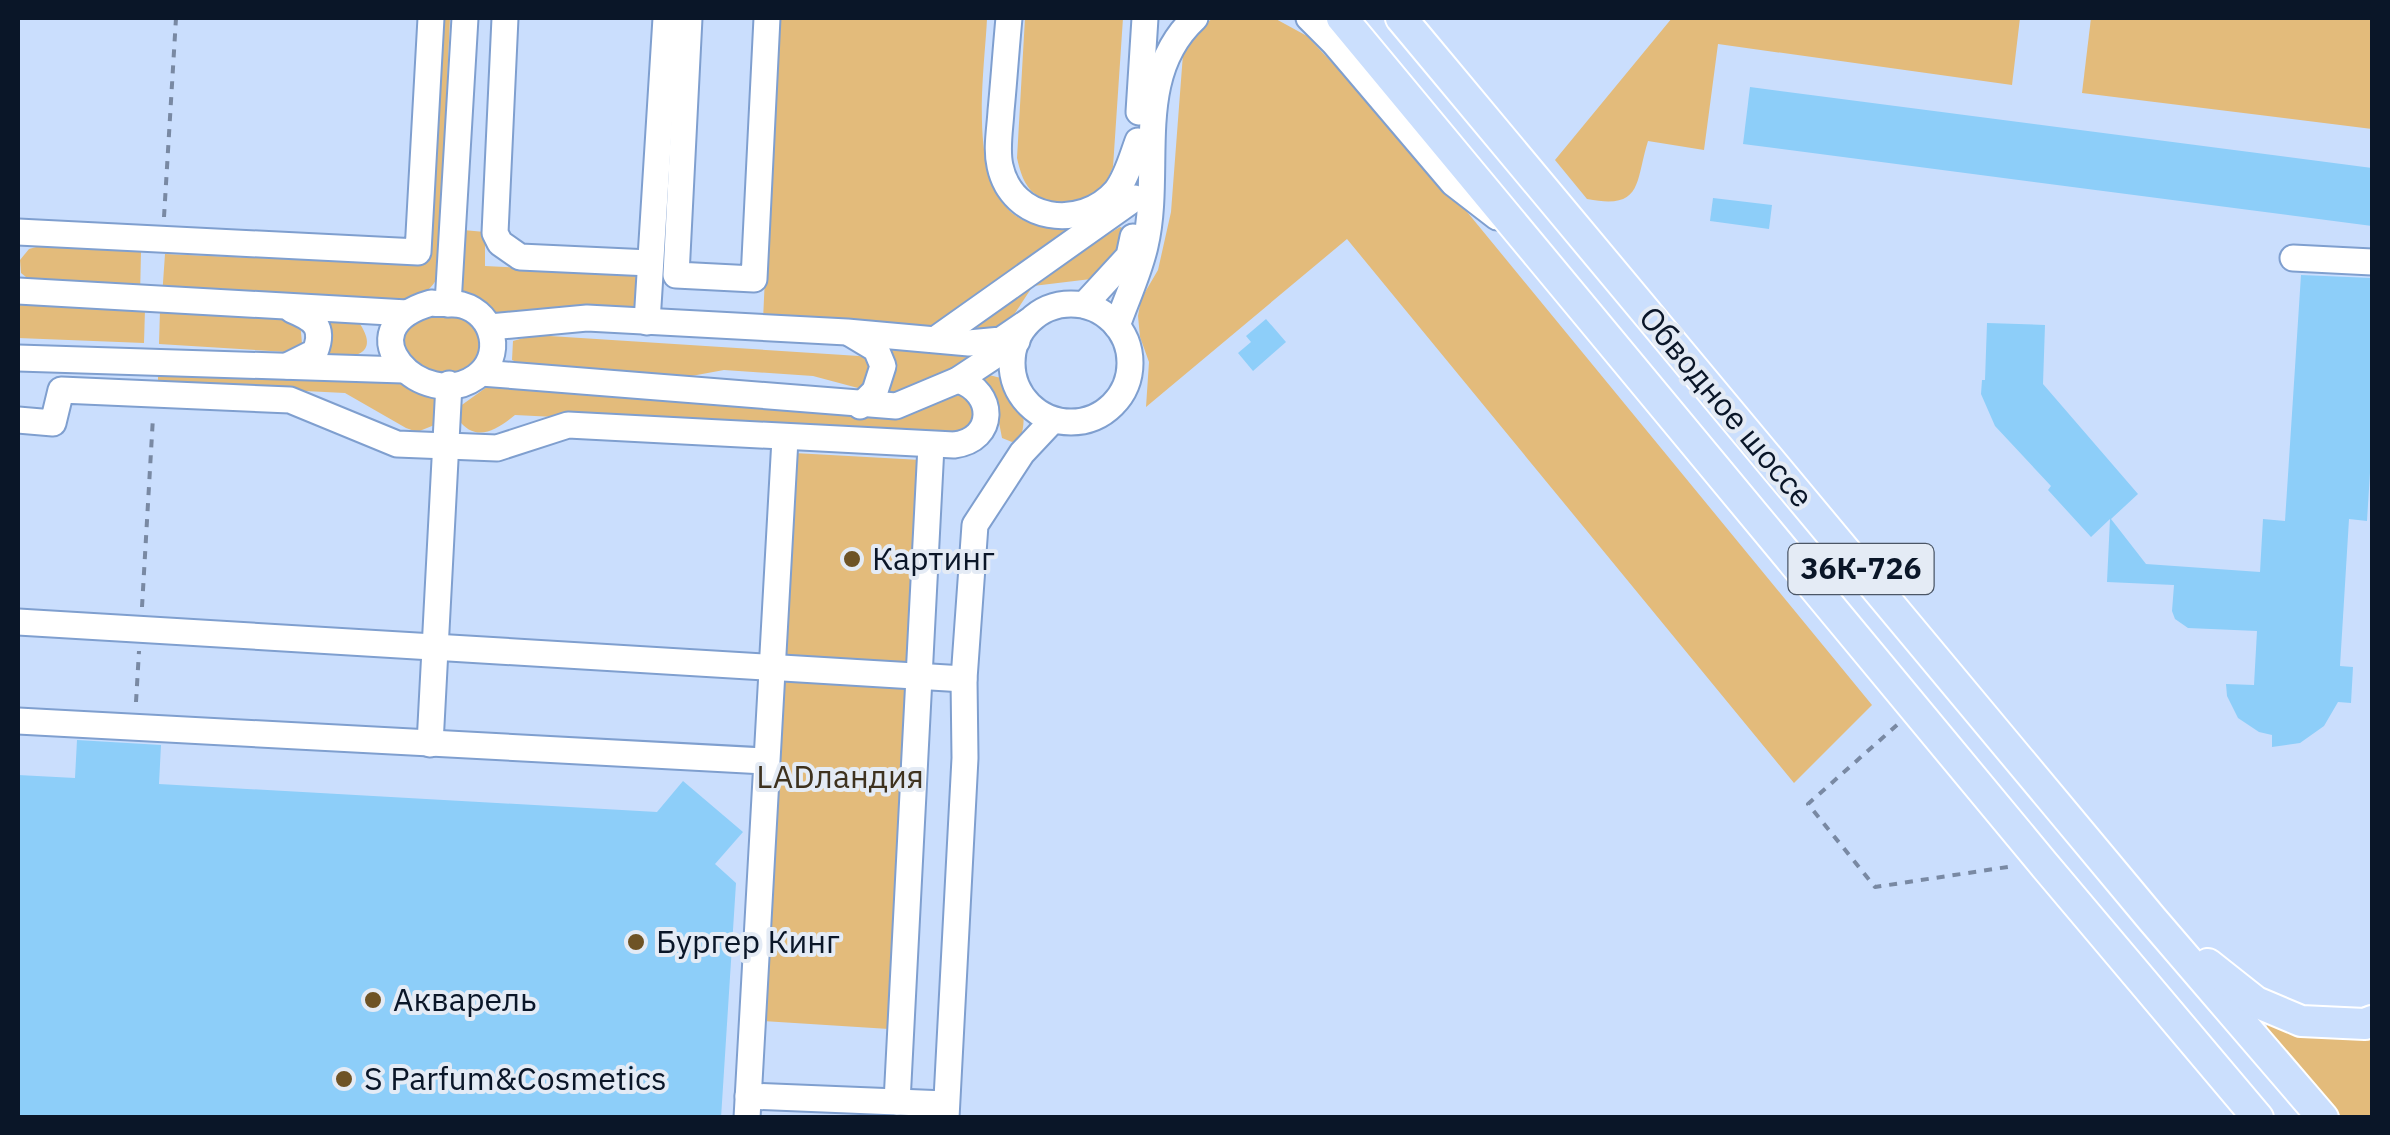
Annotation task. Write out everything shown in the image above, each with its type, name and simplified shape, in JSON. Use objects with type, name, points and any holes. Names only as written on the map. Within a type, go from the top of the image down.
[{"type":"main road","name":"Обводное шоссе","points":[[1342,18],[2258,1118]]},
{"type":"main road","name":"Обводное шоссе","points":[[1401,18],[2152,919],[2323,1118]]},
{"type":"main road","points":[[2152,919],[2256,1002],[2301,1021],[2365,1024],[2372,1020]]},
{"type":"lane","points":[[18,232],[418,252],[431,18]]},
{"type":"lane","points":[[448,304],[465,18]]},
{"type":"lane","points":[[505,18],[495,233],[500,243],[520,257],[650,263]]},
{"type":"lane","points":[[647,322],[666,18]]},
{"type":"lane","points":[[689,18],[676,276],[754,279],[767,18]]},
{"type":"lane","points":[[1008,18],[1000,166],[1009,189],[1023,205],[1056,217],[1100,206],[1118,189],[1138,141]]},
{"type":"lane","points":[[1084,305],[1129,256],[1144,18]]},
{"type":"lane","points":[[1117,326],[1146,244],[1156,94],[1168,50],[1196,18]]},
{"type":"lane","points":[[1309,18],[1334,42],[1453,183],[1525,238]]},
{"type":"lane","points":[[936,339],[1135,198]]},
{"type":"lane","points":[[2292,258],[2372,262]]},
{"type":"lane","points":[[18,291],[407,313]]},
{"type":"lane","points":[[431,303],[448,304],[462,305],[478,313],[490,327],[492,359],[465,383],[418,380],[395,360],[392,331],[398,319],[407,313],[431,303]]},
{"type":"lane","points":[[480,373],[896,406],[958,380],[1045,310],[1064,304],[1084,305],[1117,326],[1130,361],[1128,380],[1120,397],[1090,419],[1053,420],[1036,412],[1016,384],[1012,367],[1023,331]]},
{"type":"lane","points":[[280,305],[310,317],[318,326],[320,338],[315,352],[287,366]]},
{"type":"lane","points":[[490,327],[586,318],[847,332],[969,343],[1001,340],[1023,331]]},
{"type":"lane","points":[[847,332],[876,350],[883,366],[881,380],[860,406]]},
{"type":"lane","points":[[18,358],[402,370]]},
{"type":"lane","points":[[18,420],[53,422],[61,390],[290,400],[397,444],[497,448],[568,425],[931,446],[964,444],[974,440],[984,426],[985,408],[980,392],[958,380]]},
{"type":"lane","points":[[430,744],[449,384]]},
{"type":"lane","points":[[786,438],[747,1107],[897,1102],[946,1111],[965,758],[964,679],[975,525],[1019,458],[1053,420]]},
{"type":"lane","points":[[984,426],[1019,458]]},
{"type":"lane","points":[[897,1102],[931,446]]},
{"type":"lane","points":[[18,622],[964,679]]},
{"type":"lane","points":[[18,721],[766,761]]},
{"type":"path","points":[[1915,708],[1808,804],[1875,886],[2042,862]]},
{"type":"green space","points":[[433,18],[450,18],[438,277],[431,287],[400,304],[162,297],[165,254],[419,265]]},
{"type":"green space","points":[[777,18],[987,18],[983,139],[988,170],[998,196],[1015,216],[1041,225],[1095,214],[939,327],[763,320]]},
{"type":"green space","points":[[1025,18],[1123,18],[1113,167],[1102,189],[1090,199],[1066,203],[1041,198],[1028,187],[1021,173],[1017,158]]},
{"type":"green space","points":[[1213,18],[1274,18],[1307,36],[1431,168],[1872,705],[1794,783],[1347,239],[1146,407],[1149,362],[1138,316],[1141,299],[1158,270],[1171,212],[1183,54],[1194,33]]},
{"type":"green space","points":[[1672,18],[2020,18],[2012,85],[1718,44],[1704,150],[1648,141],[1638,181],[1627,197],[1587,199],[1555,160]]},
{"type":"green space","points":[[2091,18],[2372,18],[2372,129],[2082,93]]},
{"type":"green space","points":[[1120,227],[1125,229],[1127,247],[1091,279],[1033,286],[1008,321],[993,329],[967,333],[963,322]]},
{"type":"green space","points":[[463,230],[485,232],[485,266],[634,274],[637,280],[633,312],[508,324],[464,298],[454,278]]},
{"type":"green space","points":[[40,246],[141,252],[140,296],[31,281],[21,273],[20,260],[29,249]]},
{"type":"green space","points":[[18,300],[145,309],[144,343],[18,338]]},
{"type":"green space","points":[[160,310],[285,314],[300,322],[302,343],[294,351],[286,352],[159,344]]},
{"type":"green space","points":[[423,314],[462,317],[484,335],[483,360],[442,373],[403,353],[405,328]]},
{"type":"green space","points":[[326,317],[360,324],[366,335],[364,350],[351,356],[324,358],[330,338]]},
{"type":"green space","points":[[534,335],[859,356],[875,366],[869,387],[858,388],[813,376],[724,370],[686,377],[570,372],[512,360],[513,341]]},
{"type":"green space","points":[[887,348],[981,351],[984,357],[889,398],[884,389],[893,370]]},
{"type":"green space","points":[[158,365],[413,383],[437,399],[437,424],[417,432],[345,393],[158,384]]},
{"type":"green space","points":[[989,375],[1009,380],[1017,395],[1023,416],[1020,440],[1002,438],[997,412],[975,379]]},
{"type":"green space","points":[[498,379],[899,415],[947,398],[966,396],[974,398],[978,424],[951,437],[515,415],[493,430],[471,431],[458,419],[459,407]]},
{"type":"green space","name":"Картинг","points":[[794,453],[921,460],[910,664],[784,658]]},
{"type":"green space","name":"LADландия","points":[[782,677],[909,684],[889,1029],[763,1021]]},
{"type":"green space","points":[[2268,1019],[2372,1025],[2372,1117],[2342,1117],[2266,1030]]},
{"type":"building","points":[[1750,87],[2372,168],[2372,226],[1743,144]]},
{"type":"building","points":[[1713,198],[1772,205],[1769,229],[1710,221]]},
{"type":"building","points":[[2301,275],[2372,278],[2372,440],[2367,521],[2349,519],[2340,666],[2353,667],[2351,703],[2338,702],[2324,726],[2300,743],[2272,747],[2272,735],[2259,732],[2238,718],[2227,696],[2226,684],[2254,685],[2257,631],[2188,628],[2175,619],[2172,611],[2174,585],[2107,582],[2110,519],[2091,537],[2048,490],[2051,486],[1995,426],[1981,394],[1987,323],[2045,325],[2043,384],[2138,494],[2111,519],[2146,564],[2260,572],[2263,519],[2285,521]]},
{"type":"building","points":[[1266,319],[1286,342],[1253,371],[1238,353],[1251,342],[1246,336]]},
{"type":"building","name":"Акварель","points":[[77,740],[161,745],[159,784],[657,812],[683,781],[743,832],[715,864],[736,883],[721,1118],[18,1118],[18,775],[75,778]]},
{"type":"place","name":"Картинг","points":[[852,559]]},
{"type":"place","name":"Бургер Кинг","points":[[636,942]]},
{"type":"place","name":"Акварель","points":[[373,1000]]},
{"type":"place","name":"S Parfum&Cosmetics","points":[[344,1079]]}]
